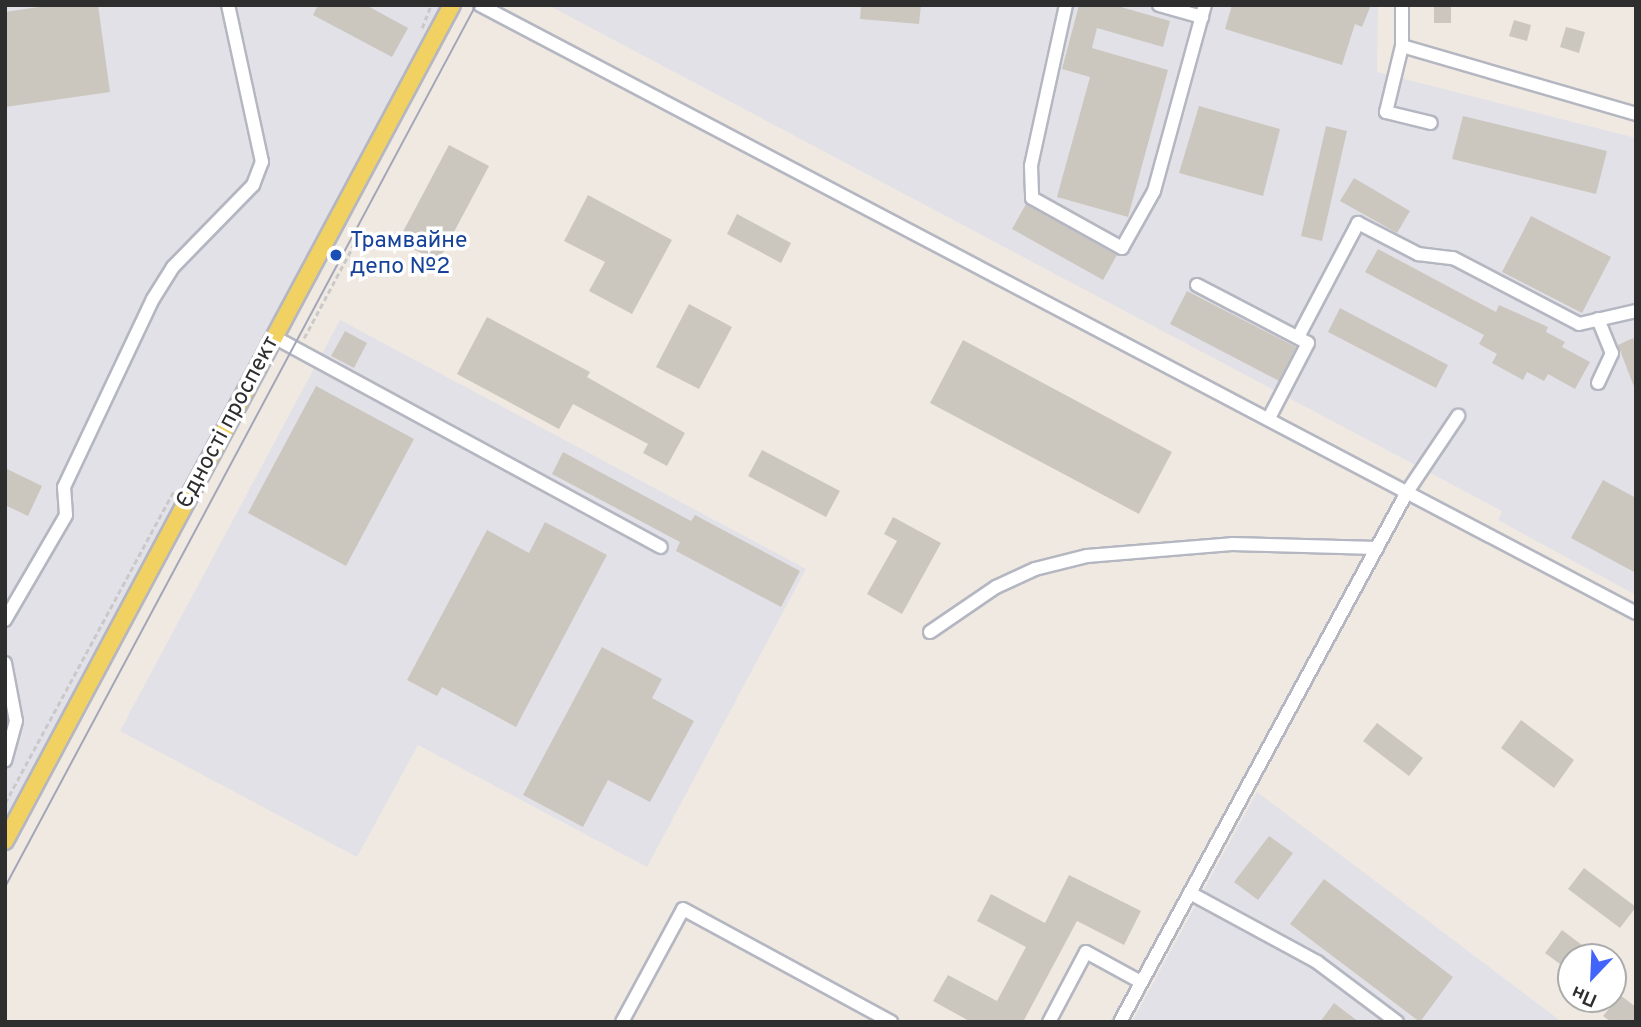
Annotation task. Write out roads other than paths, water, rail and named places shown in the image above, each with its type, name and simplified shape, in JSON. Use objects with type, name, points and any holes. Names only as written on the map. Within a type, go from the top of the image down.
[{"type":"main road","name":"Єдності проспект","points":[[5,841],[452,5]]},
{"type":"street","points":[[5,620],[66,515],[64,487],[153,299],[173,267],[253,185],[262,162],[228,5]]},
{"type":"street","points":[[480,5],[1636,613]]},
{"type":"street","points":[[1066,5],[1031,166],[1032,198],[1122,248],[1154,191],[1203,11],[1158,5]]},
{"type":"street","points":[[1402,5],[1402,46],[1386,112],[1431,123]]},
{"type":"street","points":[[1402,46],[1636,114]]},
{"type":"street","points":[[1298,337],[1358,223],[1418,254],[1453,258],[1579,324],[1636,310]]},
{"type":"street","points":[[1197,285],[1308,343],[1269,418]]},
{"type":"street","points":[[1598,319],[1612,352],[1598,383]]},
{"type":"street","points":[[274,337],[661,547]]},
{"type":"street","points":[[1119,1022],[1407,492],[1458,416]]},
{"type":"street","points":[[930,632],[996,587],[1035,569],[1087,556],[1232,544],[1377,548]]},
{"type":"street","points":[[5,663],[16,721],[5,761]]},
{"type":"street","points":[[1190,893],[1317,962],[1397,1022]]},
{"type":"street","points":[[622,1022],[682,909],[891,1022]]},
{"type":"street","points":[[1049,1022],[1086,952],[1141,982]]},
{"type":"tram line","points":[[5,887],[476,5]]},
{"type":"place","name":"Трамвайне депо №2","points":[[336,255]]}]
